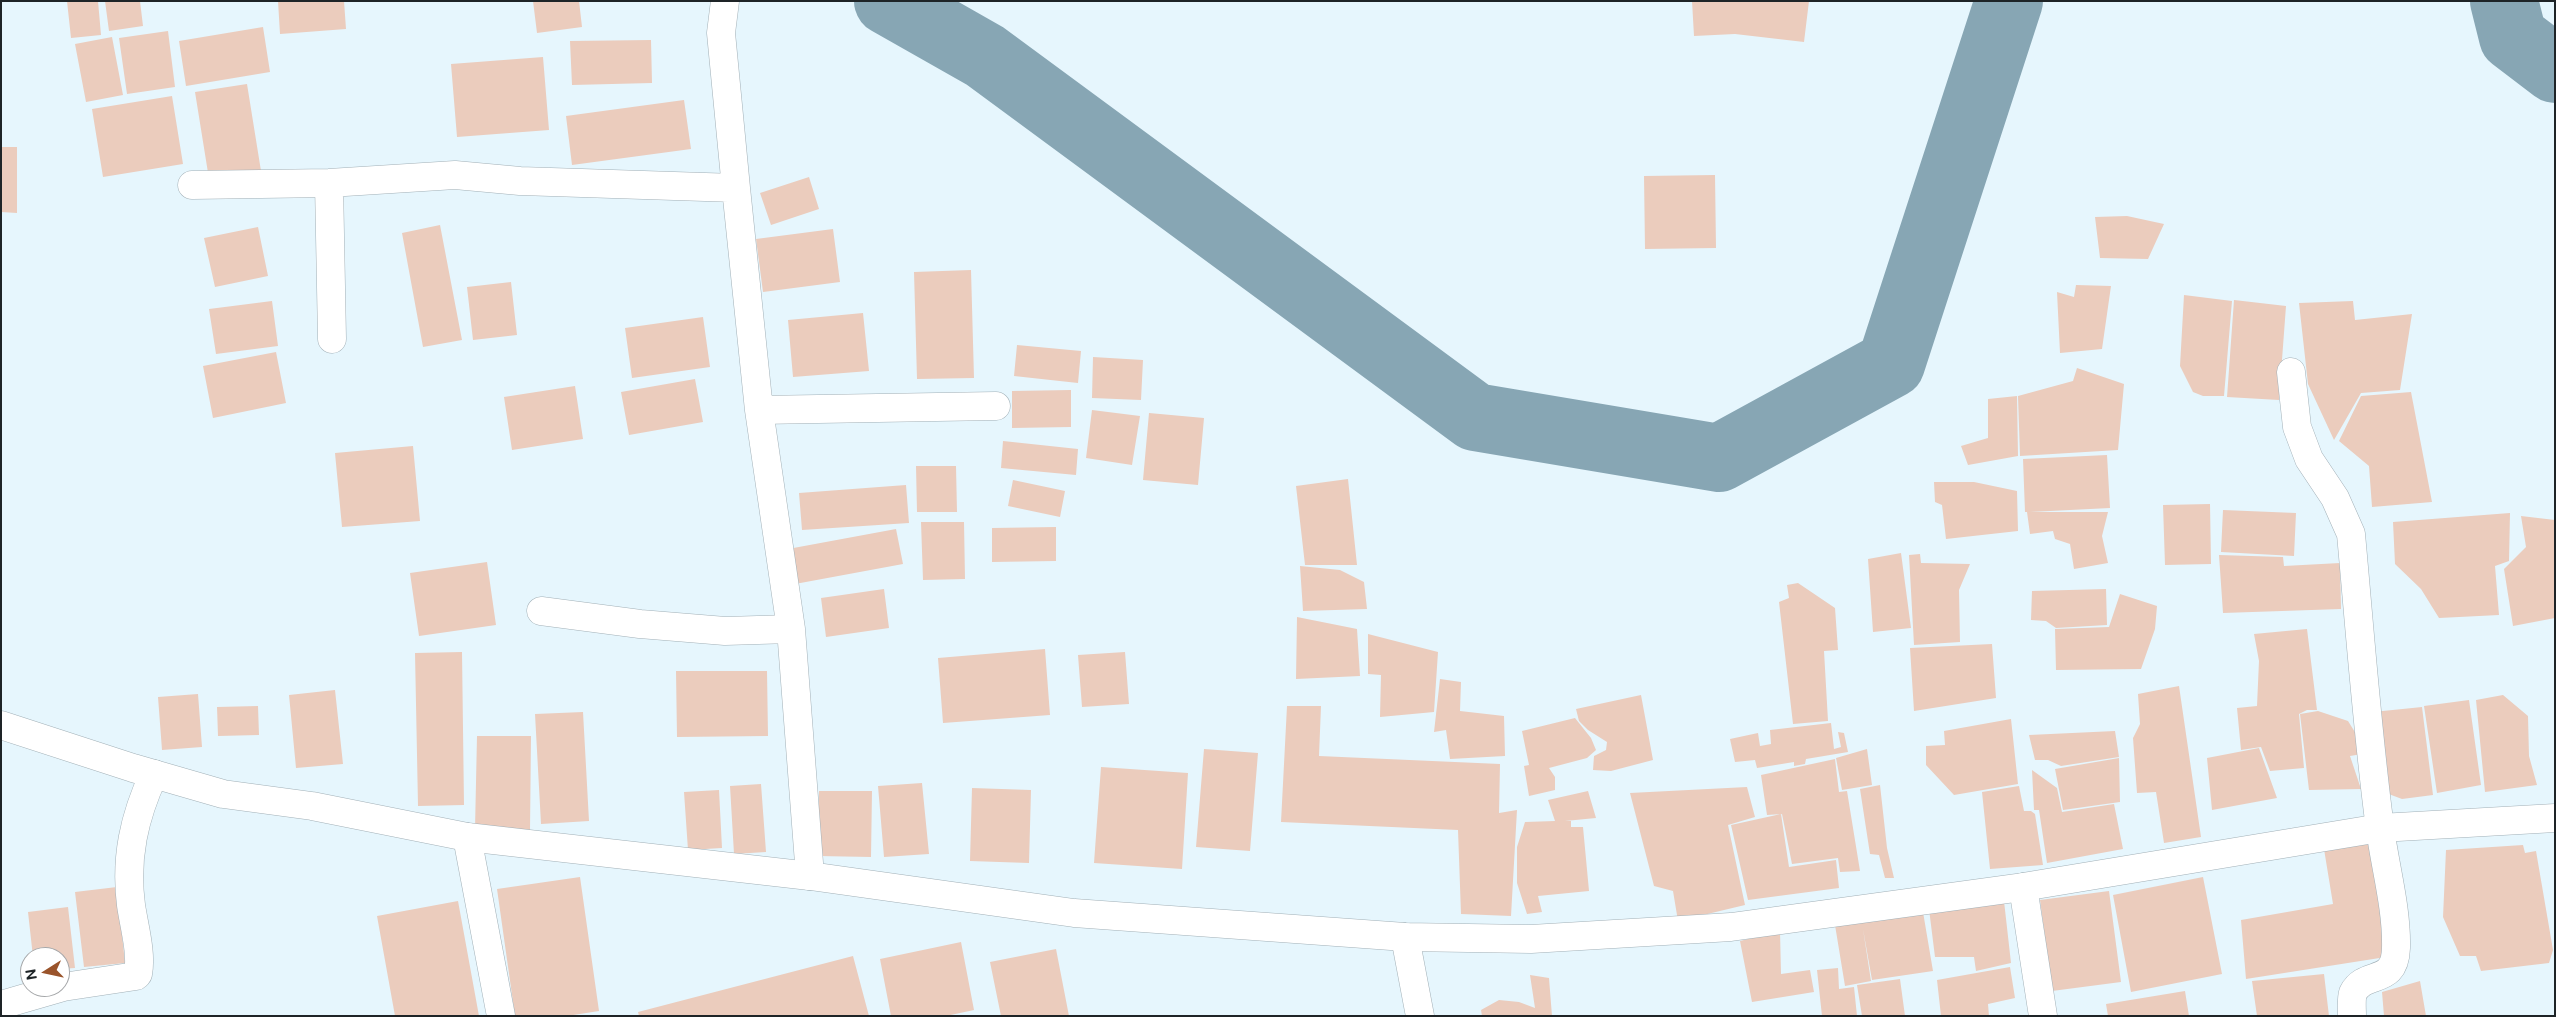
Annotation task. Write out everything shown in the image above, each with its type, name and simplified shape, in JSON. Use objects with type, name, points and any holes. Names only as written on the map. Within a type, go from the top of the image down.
[{"type":"street","points":[[725,1],[721,33],[736,188],[759,410],[791,629],[810,876]]},
{"type":"street","points":[[192,185],[329,183],[455,176],[520,181],[736,188]]},
{"type":"street","points":[[329,183],[332,339]]},
{"type":"street","points":[[2291,372],[2297,427],[2309,459],[2335,498],[2351,534],[2380,828],[2395,925],[2395,959],[2387,973],[2364,983],[2353,994],[2352,1016]]},
{"type":"street","points":[[759,410],[996,406]]},
{"type":"street","points":[[541,611],[640,624],[725,631],[791,629]]},
{"type":"street","points":[[1,725],[223,794],[312,806],[467,838],[810,876],[1074,913],[1405,937],[1531,939],[1731,927],[2022,886],[2380,828],[2555,818]]},
{"type":"street","points":[[1,1005],[63,988],[131,977],[138,974],[129,894],[128,857],[142,800],[154,774]]},
{"type":"street","points":[[467,838],[501,1016]]},
{"type":"street","points":[[2022,886],[2042,1016]]},
{"type":"street","points":[[1405,937],[1420,1016]]},
{"type":"building","points":[[67,1],[98,1],[101,35],[71,38]]},
{"type":"building","points":[[105,1],[140,1],[143,26],[109,31]]},
{"type":"building","points":[[278,1],[344,1],[346,29],[280,34]]},
{"type":"building","points":[[533,1],[579,1],[582,27],[537,33]]},
{"type":"building","points":[[1692,1],[1809,1],[1804,42],[1735,34],[1694,36]]},
{"type":"building","points":[[263,27],[270,72],[186,86],[179,41]]},
{"type":"building","points":[[168,31],[175,87],[127,94],[119,38]]},
{"type":"building","points":[[112,37],[123,95],[86,102],[75,44]]},
{"type":"building","points":[[651,40],[652,83],[572,85],[570,41]]},
{"type":"building","points":[[543,57],[549,130],[457,137],[451,64]]},
{"type":"building","points":[[247,84],[261,171],[209,179],[195,92]]},
{"type":"building","points":[[172,96],[183,164],[103,177],[92,109]]},
{"type":"building","points":[[684,100],[691,149],[572,165],[566,116]]},
{"type":"building","points":[[1,147],[17,147],[17,213],[1,212]]},
{"type":"building","points":[[1715,175],[1716,248],[1645,249],[1644,176]]},
{"type":"building","points":[[809,177],[819,209],[771,225],[760,193]]},
{"type":"building","points":[[2127,216],[2164,224],[2148,259],[2100,258],[2095,217]]},
{"type":"building","points":[[440,225],[462,340],[423,347],[402,233]]},
{"type":"building","points":[[258,227],[268,276],[215,287],[204,238]]},
{"type":"building","points":[[833,229],[840,282],[763,292],[756,239]]},
{"type":"building","points":[[971,270],[974,378],[917,379],[914,272]]},
{"type":"building","points":[[511,282],[517,335],[473,340],[467,287]]},
{"type":"building","points":[[2076,285],[2111,286],[2102,349],[2060,353],[2057,292],[2074,297]]},
{"type":"building","points":[[2184,295],[2232,301],[2224,396],[2203,396],[2193,392],[2180,366]]},
{"type":"building","points":[[2234,300],[2286,306],[2279,400],[2227,397]]},
{"type":"building","points":[[272,301],[278,346],[216,354],[209,309]]},
{"type":"building","points":[[2353,301],[2355,320],[2412,314],[2400,390],[2361,393],[2334,440],[2308,384],[2299,303]]},
{"type":"building","points":[[863,313],[869,371],[793,377],[788,320]]},
{"type":"building","points":[[703,317],[710,367],[632,378],[625,328]]},
{"type":"building","points":[[1017,345],[1081,351],[1078,383],[1014,376]]},
{"type":"building","points":[[276,352],[286,403],[213,418],[203,366]]},
{"type":"building","points":[[1093,357],[1143,360],[1141,400],[1092,398]]},
{"type":"building","points":[[2077,368],[2124,384],[2118,450],[2020,456],[2018,396],[2073,381]]},
{"type":"building","points":[[695,379],[703,422],[629,435],[621,392]]},
{"type":"building","points":[[575,386],[583,439],[512,450],[504,397]]},
{"type":"building","points":[[1071,390],[1071,427],[1012,428],[1012,391]]},
{"type":"building","points":[[2411,392],[2432,502],[2372,507],[2369,466],[2339,441],[2361,396]]},
{"type":"building","points":[[2017,396],[2018,456],[1968,465],[1961,446],[1988,438],[1988,399]]},
{"type":"building","points":[[1092,410],[1140,416],[1132,465],[1086,458]]},
{"type":"building","points":[[1149,413],[1204,418],[1198,485],[1143,480]]},
{"type":"building","points":[[1003,441],[1078,449],[1076,475],[1001,468]]},
{"type":"building","points":[[413,446],[420,521],[342,527],[335,453]]},
{"type":"building","points":[[2107,455],[2110,508],[2030,512],[2108,512],[2102,536],[2108,563],[2074,569],[2070,544],[2055,539],[2053,531],[2030,534],[2027,512],[2025,512],[2023,459]]},
{"type":"building","points":[[916,466],[956,466],[957,512],[917,512]]},
{"type":"building","points":[[1348,479],[1357,565],[1305,565],[1296,486]]},
{"type":"building","points":[[1013,480],[1065,491],[1060,517],[1008,506]]},
{"type":"building","points":[[1934,482],[1974,482],[2017,491],[2018,531],[1946,539],[1942,505],[1935,502]]},
{"type":"building","points":[[906,485],[909,523],[802,530],[799,493]]},
{"type":"building","points":[[2210,504],[2211,564],[2165,565],[2163,505]]},
{"type":"building","points":[[2223,510],[2296,513],[2294,556],[2221,552]]},
{"type":"building","points":[[2510,513],[2509,561],[2495,566],[2499,615],[2439,618],[2421,589],[2395,564],[2393,522]]},
{"type":"building","points":[[2521,516],[2555,520],[2555,618],[2513,626],[2504,569],[2526,547]]},
{"type":"building","points":[[921,522],[964,522],[965,579],[923,580]]},
{"type":"building","points":[[1056,527],[1056,561],[992,562],[992,528]]},
{"type":"building","points":[[896,529],[903,564],[795,584],[788,549]]},
{"type":"building","points":[[1901,553],[1911,628],[1873,632],[1868,559]]},
{"type":"building","points":[[1920,554],[1921,563],[1970,564],[1959,590],[1960,642],[1914,645],[1909,555]]},
{"type":"building","points":[[2219,555],[2283,557],[2284,566],[2340,563],[2341,609],[2223,613]]},
{"type":"building","points":[[487,562],[496,625],[419,636],[410,573]]},
{"type":"building","points":[[1300,566],[1340,570],[1364,582],[1367,609],[1303,611]]},
{"type":"building","points":[[1798,583],[1835,608],[1838,650],[1824,651],[1828,721],[1793,724],[1779,602],[1789,598],[1787,585]]},
{"type":"building","points":[[884,589],[889,628],[826,637],[821,598]]},
{"type":"building","points":[[2106,589],[2107,625],[2056,628],[2046,621],[2031,620],[2032,591]]},
{"type":"building","points":[[2120,594],[2157,606],[2155,629],[2141,669],[2056,670],[2055,629],[2109,627]]},
{"type":"building","points":[[1297,617],[1357,629],[1360,676],[1296,679]]},
{"type":"building","points":[[2307,629],[2317,710],[2307,710],[2299,714],[2304,768],[2270,771],[2261,747],[2241,750],[2237,708],[2257,706],[2259,661],[2254,634]]},
{"type":"building","points":[[1368,634],[1438,652],[1434,712],[1380,717],[1381,675],[1368,674]]},
{"type":"building","points":[[1992,644],[1996,698],[1914,711],[1910,648]]},
{"type":"building","points":[[1045,649],[1050,715],[943,723],[938,658]]},
{"type":"building","points":[[462,652],[464,805],[418,806],[415,653]]},
{"type":"building","points":[[1125,652],[1129,704],[1082,707],[1078,655]]},
{"type":"building","points":[[676,671],[767,671],[768,736],[677,737]]},
{"type":"building","points":[[1440,679],[1461,682],[1460,711],[1504,716],[1505,756],[1450,759],[1446,730],[1434,732]]},
{"type":"building","points":[[2179,686],[2201,837],[2164,843],[2156,792],[2137,793],[2133,738],[2140,724],[2138,694]]},
{"type":"building","points":[[335,690],[343,764],[296,768],[289,695]]},
{"type":"building","points":[[198,694],[202,747],[162,750],[158,697]]},
{"type":"building","points":[[1641,695],[1653,760],[1611,771],[1593,770],[1594,756],[1606,750],[1607,742],[1588,730],[1579,721],[1576,709]]},
{"type":"building","points":[[2503,695],[2528,716],[2529,756],[2537,785],[2485,792],[2476,700]]},
{"type":"building","points":[[2469,700],[2481,785],[2437,793],[2424,706]]},
{"type":"building","points":[[258,706],[259,735],[218,736],[217,707]]},
{"type":"building","points":[[1287,706],[1321,706],[1319,756],[1500,764],[1499,813],[1517,810],[1511,916],[1461,914],[1458,830],[1281,822]]},
{"type":"building","points":[[2422,707],[2433,795],[2402,799],[2386,793],[2373,712]]},
{"type":"building","points":[[2318,711],[2348,721],[2368,753],[2350,756],[2361,789],[2309,790],[2300,714]]},
{"type":"building","points":[[583,712],[589,821],[541,824],[535,714]]},
{"type":"building","points":[[1575,718],[1591,738],[1596,750],[1587,758],[1549,768],[1555,777],[1555,790],[1529,796],[1524,766],[1529,765],[1522,731]]},
{"type":"building","points":[[2011,719],[2018,784],[1954,795],[1926,765],[1926,746],[1945,745],[1944,731]]},
{"type":"building","points":[[1831,723],[1834,749],[1841,747],[1838,732],[1844,733],[1848,752],[1806,759],[1805,764],[1794,766],[1794,762],[1757,768],[1755,760],[1735,762],[1730,739],[1758,733],[1760,746],[1771,744],[1770,730]]},
{"type":"building","points":[[2115,731],[2119,757],[2061,766],[2048,760],[2035,760],[2029,735]]},
{"type":"building","points":[[477,736],[531,736],[530,830],[475,829]]},
{"type":"building","points":[[2259,748],[2277,798],[2212,810],[2207,758]]},
{"type":"building","points":[[1204,749],[1258,753],[1250,851],[1196,847]]},
{"type":"building","points":[[1867,749],[1872,785],[1842,790],[1836,758]]},
{"type":"building","points":[[2119,758],[2120,802],[2063,810],[2055,769]]},
{"type":"building","points":[[1835,759],[1839,792],[1847,791],[1860,871],[1840,872],[1838,858],[1792,864],[1782,814],[1767,815],[1761,775]]},
{"type":"building","points":[[1101,767],[1188,773],[1182,869],[1094,863]]},
{"type":"building","points":[[2032,770],[2057,788],[2062,812],[2114,804],[2123,849],[2047,863],[2039,810],[2034,810]]},
{"type":"building","points":[[922,783],[929,854],[884,857],[878,786]]},
{"type":"building","points":[[761,784],[766,852],[734,854],[730,786]]},
{"type":"building","points":[[1880,785],[1887,848],[1894,878],[1885,878],[1879,855],[1870,854],[1860,789]]},
{"type":"building","points":[[2019,786],[2024,811],[2031,811],[2035,814],[2043,865],[1990,869],[1982,792]]},
{"type":"building","points":[[1747,787],[1755,817],[1728,825],[1745,905],[1678,921],[1673,891],[1654,886],[1630,793]]},
{"type":"building","points":[[972,788],[1031,790],[1029,863],[970,861]]},
{"type":"building","points":[[719,790],[722,848],[688,850],[684,792]]},
{"type":"building","points":[[819,791],[872,791],[871,857],[818,856]]},
{"type":"building","points":[[1588,791],[1596,818],[1565,821],[1571,821],[1571,827],[1583,827],[1589,891],[1538,896],[1542,912],[1527,914],[1517,883],[1517,847],[1525,822],[1555,821],[1548,800]]},
{"type":"building","points":[[1781,814],[1789,867],[1836,860],[1839,888],[1748,900],[1731,825]]},
{"type":"building","points":[[2374,838],[2386,957],[2246,979],[2241,920],[2333,904],[2324,849]]},
{"type":"building","points":[[2523,845],[2525,853],[2536,851],[2553,950],[2549,963],[2481,971],[2476,956],[2460,956],[2443,917],[2446,850]]},
{"type":"building","points":[[580,877],[599,1011],[567,1016],[515,1016],[497,889]]},
{"type":"building","points":[[2203,877],[2222,974],[2131,992],[2113,895]]},
{"type":"building","points":[[117,887],[125,963],[84,967],[75,892]]},
{"type":"building","points":[[2109,891],[2121,982],[2052,991],[2040,900]]},
{"type":"building","points":[[458,901],[479,1016],[395,1016],[377,916]]},
{"type":"building","points":[[2004,901],[2011,963],[1976,971],[1974,957],[1935,957],[1929,909]]},
{"type":"building","points":[[68,907],[75,968],[70,968],[70,947],[32,947],[28,912]]},
{"type":"building","points":[[1923,912],[1933,971],[1872,980],[1863,929],[1871,981],[1845,986],[1835,925]]},
{"type":"building","points":[[1780,931],[1781,974],[1810,970],[1814,992],[1752,1002],[1740,941]]},
{"type":"building","points":[[961,942],[974,1010],[946,1016],[891,1016],[880,959]]},
{"type":"building","points":[[1056,949],[1069,1016],[1001,1016],[990,962]]},
{"type":"building","points":[[853,956],[869,1016],[639,1016],[638,1012]]},
{"type":"building","points":[[2010,967],[2015,998],[1988,1004],[1989,1016],[1941,1016],[1937,980]]},
{"type":"building","points":[[1838,968],[1839,989],[1854,987],[1857,1016],[1822,1016],[1817,970]]},
{"type":"building","points":[[2324,974],[2329,1016],[2257,1016],[2252,981]]},
{"type":"building","points":[[1530,975],[1549,978],[1552,1016],[1482,1016],[1481,1010],[1499,1000],[1519,1002],[1535,1008]]},
{"type":"building","points":[[1900,979],[1905,1016],[1862,1016],[1857,985]]},
{"type":"building","points":[[2420,981],[2426,1016],[2384,1016],[2382,992]]},
{"type":"building","points":[[2185,991],[2189,1016],[2108,1016],[2106,1004]]},
{"type":"waterway","points":[[888,1],[985,56],[1475,417],[1719,458],[1891,364],[2009,1]]},
{"type":"waterway","points":[[2504,1],[2513,37],[2555,69]]}]
